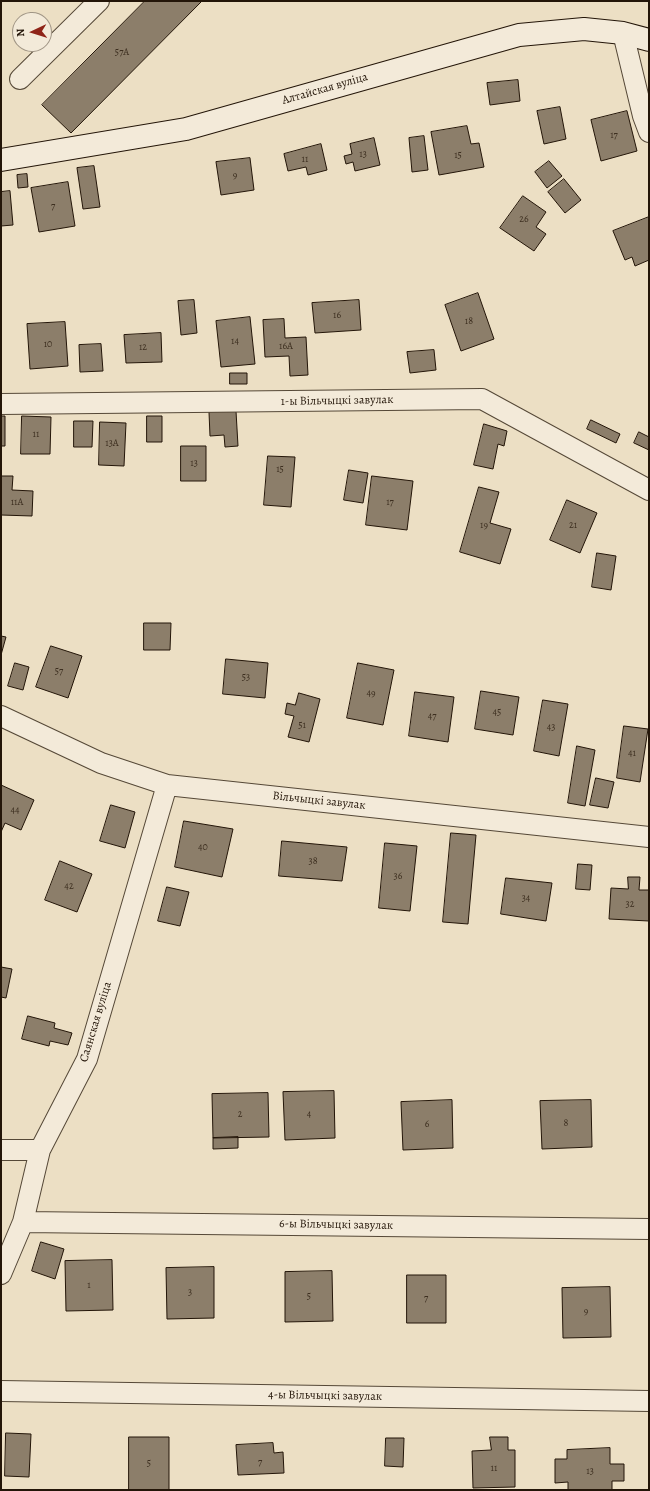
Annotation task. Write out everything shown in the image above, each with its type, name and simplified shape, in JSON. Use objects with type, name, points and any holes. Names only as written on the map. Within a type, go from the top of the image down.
[{"type":"main road","name":"Алтайская вуліца","points":[[1,160],[186,129],[519,35],[584,29],[623,33],[649,40]]},
{"type":"street","points":[[20,79],[99,1]]},
{"type":"street","points":[[623,33],[643,116],[649,132]]},
{"type":"street","name":"1-ы Вільчыцкі завулак","points":[[1,404],[482,399],[649,490]]},
{"type":"street","name":"Вільчыцкі завулак","points":[[1,716],[101,763],[167,785],[649,837]]},
{"type":"street","name":"Саянская вуліца","points":[[1,1274],[22,1222],[40,1150],[87,1058],[167,785]]},
{"type":"street","points":[[1,1150],[40,1150]]},
{"type":"street","name":"6-ы Вільчыцкі завулак","points":[[22,1222],[649,1228]]},
{"type":"street","name":"4-ы Вільчыцкі завулак","points":[[1,1391],[649,1402]]},
{"type":"building","points":[[145,1],[202,1],[71,133],[42,105]]},
{"type":"building","points":[[518,80],[520,101],[490,105],[487,83]]},
{"type":"building","points":[[560,107],[566,139],[544,144],[537,111]]},
{"type":"building","points":[[627,111],[637,151],[601,161],[591,120]]},
{"type":"building","points":[[467,126],[471,144],[479,143],[484,167],[439,175],[431,132]]},
{"type":"building","points":[[424,136],[428,170],[412,172],[409,138]]},
{"type":"building","points":[[374,138],[380,165],[355,171],[353,162],[346,164],[344,156],[352,154],[350,144]]},
{"type":"building","points":[[321,144],[327,170],[308,175],[306,167],[288,171],[284,154]]},
{"type":"building","points":[[250,158],[254,190],[221,195],[216,162]]},
{"type":"building","points":[[549,161],[562,176],[547,188],[535,172]]},
{"type":"building","points":[[94,166],[100,207],[83,209],[77,168]]},
{"type":"building","points":[[27,174],[28,187],[18,188],[17,175]]},
{"type":"building","points":[[564,179],[581,200],[565,213],[548,192]]},
{"type":"building","points":[[68,182],[75,226],[39,232],[31,188]]},
{"type":"building","points":[[10,191],[13,225],[1,226],[1,192]]},
{"type":"building","points":[[523,196],[546,212],[536,227],[546,234],[534,251],[500,228]]},
{"type":"building","points":[[649,217],[649,260],[635,266],[632,257],[625,260],[613,231]]},
{"type":"building","points":[[478,293],[494,339],[461,351],[445,305]]},
{"type":"building","points":[[194,300],[197,333],[181,335],[178,301]]},
{"type":"building","points":[[359,300],[361,330],[315,333],[312,303]]},
{"type":"building","points":[[250,317],[255,364],[221,367],[216,321]]},
{"type":"building","points":[[284,319],[285,338],[306,337],[308,375],[290,376],[289,356],[265,357],[263,320]]},
{"type":"building","points":[[65,322],[68,366],[30,369],[27,324]]},
{"type":"building","points":[[161,333],[162,362],[126,363],[124,335]]},
{"type":"building","points":[[101,344],[103,371],[80,372],[79,345]]},
{"type":"building","points":[[434,350],[436,370],[410,373],[407,352]]},
{"type":"building","points":[[230,373],[247,373],[247,384],[230,384]]},
{"type":"building","points":[[236,411],[238,446],[225,447],[224,435],[210,436],[209,412]]},
{"type":"building","points":[[1,416],[5,416],[5,446],[1,446]]},
{"type":"building","points":[[22,416],[51,417],[50,454],[21,454]]},
{"type":"building","points":[[147,416],[162,416],[162,442],[147,442]]},
{"type":"building","points":[[591,420],[620,434],[616,443],[587,429]]},
{"type":"building","points":[[74,421],[93,421],[92,447],[74,447]]},
{"type":"building","points":[[100,422],[126,423],[124,466],[99,465]]},
{"type":"building","points":[[484,424],[507,431],[504,446],[498,444],[493,469],[474,465]]},
{"type":"building","points":[[639,432],[649,437],[649,450],[634,443]]},
{"type":"building","points":[[181,446],[206,446],[206,481],[181,481]]},
{"type":"building","points":[[268,456],[295,457],[291,507],[264,505]]},
{"type":"building","points":[[349,470],[368,473],[363,503],[344,500]]},
{"type":"building","points":[[1,476],[13,476],[12,490],[33,491],[32,516],[1,515]]},
{"type":"building","points":[[372,476],[413,481],[407,530],[366,525]]},
{"type":"building","points":[[479,487],[499,492],[490,523],[511,529],[500,564],[460,552]]},
{"type":"building","points":[[567,500],[597,513],[580,553],[550,540]]},
{"type":"building","points":[[597,553],[616,556],[611,590],[592,587]]},
{"type":"building","points":[[144,623],[171,623],[170,650],[144,650]]},
{"type":"building","points":[[1,636],[6,637],[1,655]]},
{"type":"building","points":[[51,646],[82,656],[68,698],[36,687]]},
{"type":"building","points":[[226,659],[268,663],[265,698],[223,694]]},
{"type":"building","points":[[15,663],[29,667],[23,690],[8,686]]},
{"type":"building","points":[[358,663],[394,670],[383,725],[347,718]]},
{"type":"building","points":[[481,691],[519,697],[513,735],[475,729]]},
{"type":"building","points":[[415,692],[454,697],[448,742],[409,736]]},
{"type":"building","points":[[299,693],[320,699],[309,742],[288,737],[294,716],[285,714],[287,703],[295,705]]},
{"type":"building","points":[[543,700],[568,704],[559,756],[534,751]]},
{"type":"building","points":[[624,726],[648,729],[640,782],[617,778]]},
{"type":"building","points":[[577,746],[595,750],[585,806],[568,803]]},
{"type":"building","points":[[596,778],[614,782],[608,808],[590,805]]},
{"type":"building","points":[[1,785],[34,800],[21,830],[5,823],[1,832]]},
{"type":"building","points":[[111,805],[135,812],[125,848],[100,841]]},
{"type":"building","points":[[184,821],[233,829],[222,877],[175,867]]},
{"type":"building","points":[[451,833],[476,835],[468,924],[443,922]]},
{"type":"building","points":[[282,841],[347,847],[342,881],[279,876]]},
{"type":"building","points":[[385,843],[417,846],[410,911],[379,908]]},
{"type":"building","points":[[60,861],[92,874],[77,912],[45,900]]},
{"type":"building","points":[[578,864],[592,865],[590,890],[576,889]]},
{"type":"building","points":[[628,877],[640,877],[639,890],[649,890],[649,921],[609,919],[611,888],[628,889]]},
{"type":"building","points":[[506,878],[552,883],[546,921],[501,914]]},
{"type":"building","points":[[167,887],[189,892],[180,926],[158,921]]},
{"type":"building","points":[[1,967],[12,969],[6,998],[1,997]]},
{"type":"building","points":[[28,1016],[55,1023],[54,1028],[72,1033],[68,1045],[50,1041],[49,1046],[22,1039]]},
{"type":"building","points":[[334,1091],[335,1138],[285,1140],[283,1092]]},
{"type":"building","points":[[268,1093],[269,1137],[213,1138],[212,1094]]},
{"type":"building","points":[[452,1100],[453,1148],[403,1150],[401,1102]]},
{"type":"building","points":[[591,1100],[592,1147],[542,1149],[540,1101]]},
{"type":"building","points":[[238,1137],[238,1148],[213,1149],[213,1138]]},
{"type":"building","points":[[41,1242],[64,1249],[55,1279],[32,1271]]},
{"type":"building","points":[[112,1260],[113,1310],[66,1311],[65,1261]]},
{"type":"building","points":[[214,1267],[214,1318],[167,1319],[166,1268]]},
{"type":"building","points":[[332,1271],[333,1321],[285,1322],[285,1272]]},
{"type":"building","points":[[407,1275],[446,1275],[446,1323],[407,1323]]},
{"type":"building","points":[[610,1287],[611,1337],[563,1338],[562,1288]]},
{"type":"building","points":[[6,1433],[31,1434],[29,1477],[5,1476]]},
{"type":"building","points":[[129,1437],[169,1437],[169,1490],[129,1490]]},
{"type":"building","points":[[490,1437],[508,1437],[508,1450],[515,1450],[515,1487],[473,1488],[472,1451],[491,1450]]},
{"type":"building","points":[[386,1438],[404,1438],[403,1467],[385,1466]]},
{"type":"building","points":[[273,1443],[274,1453],[283,1452],[284,1473],[238,1475],[236,1445]]},
{"type":"building","points":[[610,1448],[610,1464],[624,1464],[624,1481],[612,1481],[612,1490],[568,1490],[568,1482],[555,1483],[555,1459],[567,1459],[567,1450]]}]
